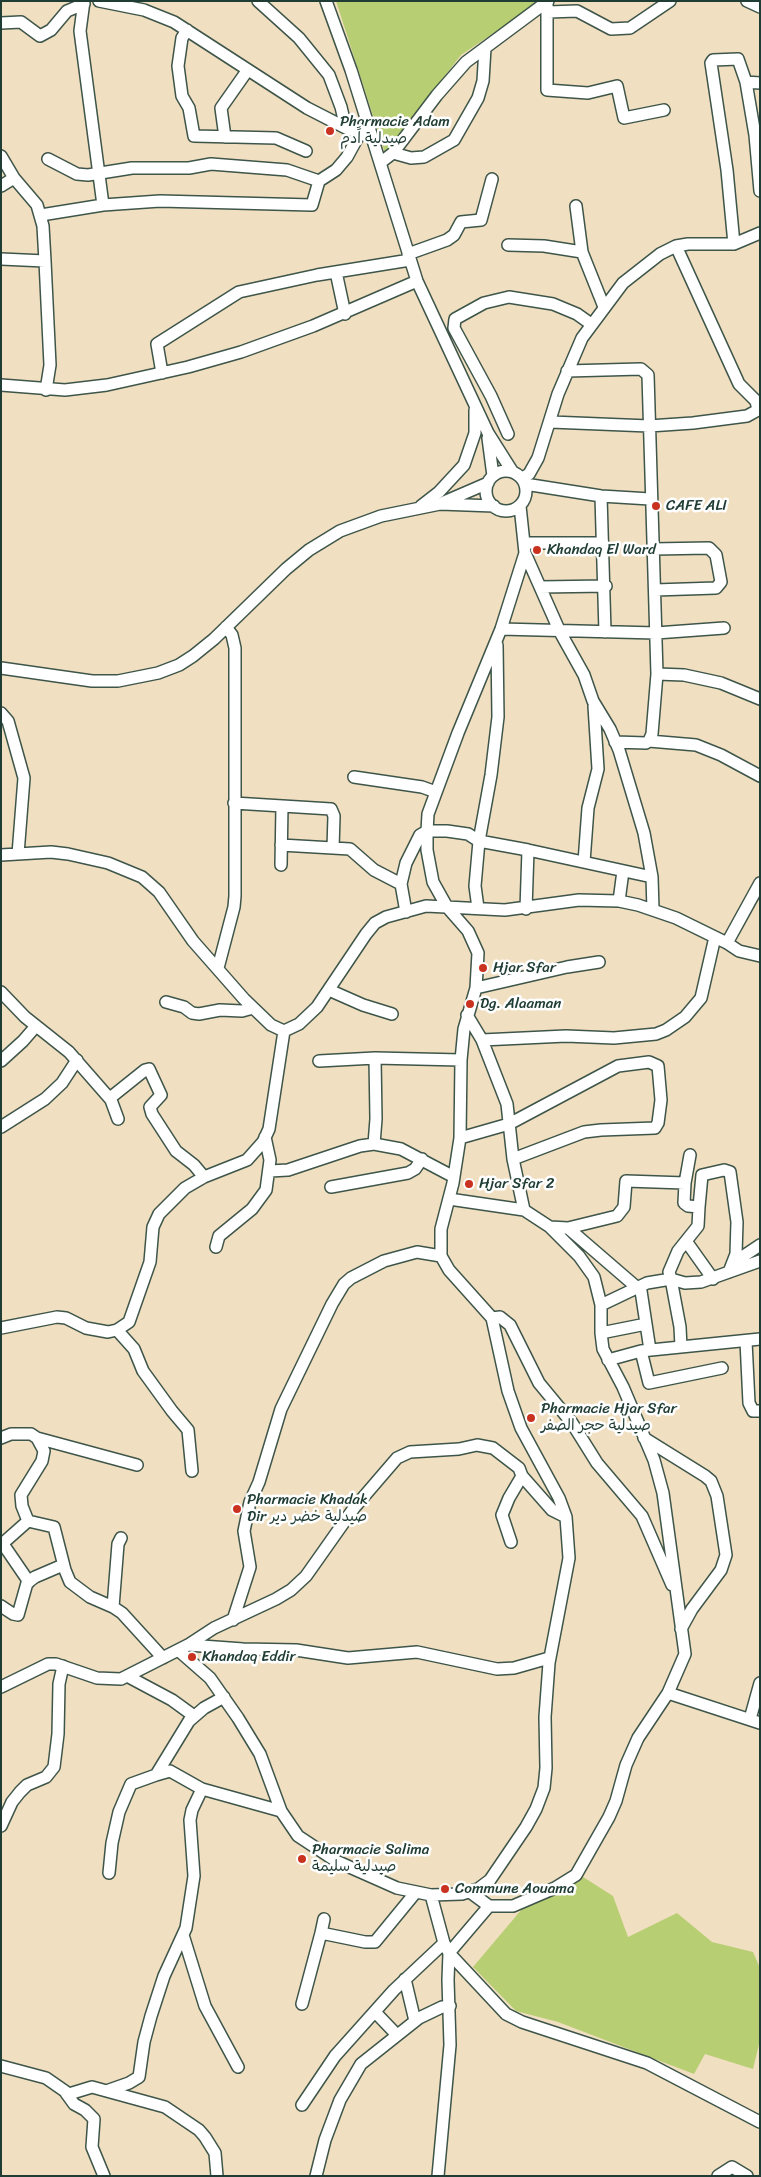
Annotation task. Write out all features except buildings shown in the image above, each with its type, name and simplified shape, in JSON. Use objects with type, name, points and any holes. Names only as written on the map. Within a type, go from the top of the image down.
[{"type":"street","points":[[99,1],[160,15],[187,30],[247,71],[346,128],[359,135],[372,135]]},
{"type":"street","points":[[258,1],[299,38],[329,75],[341,106],[346,128]]},
{"type":"street","points":[[326,1],[372,135],[417,280],[488,433],[520,478],[526,496],[520,506],[507,511]]},
{"type":"street","points":[[380,163],[393,153],[457,71],[486,48],[548,5],[577,11],[611,29],[630,28],[670,1]]},
{"type":"street","points":[[747,1],[760,7]]},
{"type":"street","points":[[1,23],[20,22],[40,36],[51,30],[67,11],[84,2]]},
{"type":"street","points":[[84,2],[80,31],[103,205]]},
{"type":"street","points":[[548,5],[547,90],[588,94],[618,86],[624,118],[664,110]]},
{"type":"street","points":[[187,30],[182,38],[178,66],[182,96],[191,114],[194,136],[276,138],[306,151]]},
{"type":"street","points":[[393,153],[411,158],[424,156],[454,140],[478,98],[484,72],[486,48]]},
{"type":"street","points":[[734,244],[726,170],[710,63],[713,60],[738,59],[746,82],[755,135],[760,191]]},
{"type":"street","points":[[225,136],[222,108],[247,71]]},
{"type":"street","points":[[746,82],[760,83]]},
{"type":"street","points":[[41,215],[103,205],[160,201],[312,205],[319,181],[336,170],[347,157],[359,135]]},
{"type":"street","points":[[2,158],[14,178],[37,205],[41,215],[50,365],[46,390]]},
{"type":"street","points":[[48,159],[76,174],[99,174],[132,168],[189,168],[211,164],[287,170],[319,181]]},
{"type":"street","points":[[1,186],[14,178]]},
{"type":"street","points":[[162,373],[157,344],[239,292],[409,257],[447,240],[454,235],[461,222],[481,220],[492,179]]},
{"type":"street","points":[[576,206],[582,252],[604,307]]},
{"type":"street","points":[[520,478],[529,474],[534,468],[566,371],[591,324],[623,283],[660,254],[676,246],[688,244],[734,244],[760,234]]},
{"type":"street","points":[[508,245],[544,246],[582,252]]},
{"type":"street","points":[[550,422],[649,426],[730,419],[752,414],[759,410],[756,401],[740,384],[676,246]]},
{"type":"street","points":[[1,259],[45,262]]},
{"type":"street","points":[[336,272],[345,314]]},
{"type":"street","points":[[1,384],[46,390],[99,386],[162,373],[241,352],[345,314],[417,280]]},
{"type":"street","points":[[508,434],[491,396],[454,328],[455,319],[484,303],[500,298],[522,298],[553,304],[576,314],[591,324]]},
{"type":"street","points":[[450,352],[463,345]]},
{"type":"street","points":[[566,371],[644,370],[648,376],[650,499],[657,674],[652,734],[649,741]]},
{"type":"street","points":[[418,508],[438,492],[464,465],[475,433],[475,406]]},
{"type":"street","points":[[488,433],[490,479],[487,496],[494,506]]},
{"type":"street","points":[[440,504],[505,470],[520,478],[601,496],[650,499]]},
{"type":"street","points":[[601,496],[606,586],[605,632]]},
{"type":"street","points":[[1,668],[92,682],[140,678],[179,666],[226,628],[286,569],[323,540],[360,522],[440,504],[494,506],[507,511],[523,529]]},
{"type":"street","points":[[520,506],[525,548],[560,632],[584,675],[593,701],[615,742],[638,805],[652,877],[653,910]]},
{"type":"street","points":[[525,548],[603,543]]},
{"type":"street","points":[[183,1648],[224,1697],[260,1754],[281,1811],[298,1836],[336,1861],[397,1888],[431,1895],[454,1895],[478,1889],[490,1880],[500,1867],[526,1827],[544,1788],[546,1768],[545,1717],[550,1658],[569,1558],[566,1517],[559,1498],[521,1428],[508,1391],[492,1318],[449,1270],[441,1256],[441,1229],[454,1177],[460,1138],[461,1060],[467,1015],[476,988],[478,953],[468,931],[447,907],[433,882],[427,850],[428,814],[497,640],[525,548]]},
{"type":"street","points":[[653,549],[708,548],[716,555],[721,582],[716,588],[655,590]]},
{"type":"street","points":[[540,586],[606,586]]},
{"type":"street","points":[[218,968],[234,907],[235,648],[232,635],[226,628]]},
{"type":"street","points":[[501,629],[656,633],[724,628]]},
{"type":"street","points":[[478,908],[475,886],[479,842],[491,775],[498,717],[497,640]]},
{"type":"street","points":[[657,674],[684,676],[721,683],[760,699]]},
{"type":"street","points":[[584,862],[588,808],[599,758],[593,701]]},
{"type":"street","points":[[1,713],[8,721],[25,786],[18,854]]},
{"type":"street","points":[[615,742],[649,741],[696,745],[721,755],[760,776]]},
{"type":"street","points":[[599,758],[620,755]]},
{"type":"street","points":[[354,776],[422,787],[436,792]]},
{"type":"street","points":[[234,803],[331,809],[334,816],[333,848]]},
{"type":"street","points":[[281,865],[282,806]]},
{"type":"street","points":[[406,912],[401,884],[406,863],[420,835],[427,831],[468,834],[479,842],[528,850],[652,877]]},
{"type":"street","points":[[281,845],[353,850],[374,870],[401,884]]},
{"type":"street","points":[[526,908],[528,850]]},
{"type":"street","points":[[1,855],[51,852],[68,854],[108,863],[142,877],[159,892],[193,941],[253,1008],[271,1024],[284,1031],[292,1029],[308,1016],[329,990],[375,923],[386,917],[426,906],[526,908],[579,900],[619,901],[653,910],[716,936],[739,951],[759,955]]},
{"type":"street","points":[[619,901],[623,871]]},
{"type":"street","points":[[727,942],[760,883]]},
{"type":"street","points":[[482,1040],[566,1036],[614,1038],[656,1034],[666,1030],[681,1020],[701,998],[716,936]]},
{"type":"street","points":[[476,988],[567,967],[599,962]]},
{"type":"street","points":[[329,990],[363,1005],[392,1014]]},
{"type":"street","points":[[1,992],[36,1026],[64,1046],[77,1060],[110,1098],[118,1119]]},
{"type":"street","points":[[166,1002],[199,1014],[220,1010],[242,1012],[253,1008]]},
{"type":"street","points":[[467,1015],[482,1040],[507,1104],[513,1159],[524,1210]]},
{"type":"street","points":[[1,1061],[36,1026]]},
{"type":"street","points":[[1,1328],[57,1317],[66,1318],[86,1328],[97,1330],[117,1330],[130,1322],[150,1262],[153,1227],[159,1214],[184,1188],[204,1177],[247,1160],[257,1151],[265,1137],[269,1128],[284,1031]]},
{"type":"street","points":[[319,1061],[375,1058],[461,1060]]},
{"type":"street","points":[[374,1144],[376,1119],[375,1058]]},
{"type":"street","points":[[1,1127],[45,1098],[62,1083],[77,1060]]},
{"type":"street","points":[[460,1138],[509,1124],[618,1066],[649,1062],[658,1066],[661,1100],[658,1123],[654,1128],[584,1132],[513,1159]]},
{"type":"street","points":[[110,1098],[145,1070],[149,1069],[161,1095],[150,1107],[152,1114],[176,1151],[198,1168],[204,1177]]},
{"type":"street","points":[[216,1247],[219,1236],[258,1203],[266,1190],[270,1171],[268,1143],[265,1137]]},
{"type":"street","points":[[270,1171],[288,1170],[360,1146],[374,1144],[401,1149],[454,1177]]},
{"type":"street","points":[[690,1155],[684,1203],[688,1206],[699,1207]]},
{"type":"street","points":[[331,1187],[408,1173],[415,1169],[422,1159]]},
{"type":"street","points":[[681,1346],[680,1327],[669,1272],[678,1251],[698,1226],[702,1176],[706,1173],[729,1170],[737,1211],[736,1254],[731,1268]]},
{"type":"street","points":[[550,1227],[568,1228],[611,1219],[620,1214],[624,1207],[626,1181],[685,1183]]},
{"type":"street","points":[[449,1199],[524,1210],[550,1227],[588,1267],[594,1277],[601,1305],[600,1333],[603,1349],[623,1386],[654,1460],[663,1493],[674,1591],[685,1654],[668,1692],[638,1738],[626,1765],[616,1801],[609,1817],[576,1874],[555,1888],[513,1906],[489,1906],[470,1892]]},
{"type":"street","points":[[568,1228],[586,1246],[638,1288],[642,1297],[646,1324],[649,1382],[722,1368]]},
{"type":"street","points":[[686,1240],[713,1278]]},
{"type":"street","points":[[601,1305],[646,1283],[670,1279],[685,1283],[713,1278],[731,1268],[760,1245]]},
{"type":"street","points":[[233,1620],[250,1567],[244,1530],[250,1502],[259,1482],[280,1409],[344,1284],[351,1278],[384,1261],[418,1252],[441,1256]]},
{"type":"street","points":[[731,1268],[760,1261]]},
{"type":"street","points":[[492,1318],[500,1317],[510,1325],[540,1383],[578,1431],[597,1463],[642,1516],[674,1591]]},
{"type":"street","points":[[600,1333],[646,1324]]},
{"type":"street","points":[[117,1330],[134,1349],[143,1371],[188,1430],[192,1471]]},
{"type":"street","points":[[608,1360],[646,1351],[681,1346],[760,1339]]},
{"type":"street","points":[[746,1341],[749,1403],[752,1411],[760,1411]]},
{"type":"street","points":[[474,1433],[477,1445]]},
{"type":"street","points":[[1,1438],[18,1434],[31,1434],[37,1438],[137,1465]]},
{"type":"street","points":[[28,1521],[22,1506],[21,1495],[44,1458],[44,1451],[37,1438]]},
{"type":"street","points":[[644,1438],[705,1476],[711,1481],[717,1496],[726,1554],[722,1570],[692,1609],[681,1629]]},
{"type":"street","points":[[1,1687],[36,1668],[48,1664],[63,1666],[103,1679],[127,1676],[183,1648],[214,1628],[276,1599],[291,1590],[306,1576],[354,1508],[400,1456],[410,1452],[459,1449],[477,1445],[493,1448],[519,1468],[522,1476],[552,1510],[566,1517]]},
{"type":"street","points":[[511,1542],[502,1515],[509,1498],[522,1476]]},
{"type":"street","points":[[28,1521],[2,1544],[29,1582]]},
{"type":"street","points":[[28,1521],[54,1527],[63,1565],[74,1585],[90,1597],[113,1607],[163,1658]]},
{"type":"street","points":[[113,1607],[118,1544],[121,1538]]},
{"type":"street","points":[[1,1606],[18,1615],[29,1582],[63,1565]]},
{"type":"street","points":[[183,1648],[296,1650],[354,1658],[417,1652],[497,1669],[514,1668],[550,1658]]},
{"type":"street","points":[[1,1826],[12,1802],[20,1792],[27,1785],[46,1776],[54,1767],[58,1734],[59,1684],[63,1666]]},
{"type":"street","points":[[127,1676],[172,1700],[194,1716]]},
{"type":"street","points":[[668,1692],[755,1721],[760,1683]]},
{"type":"street","points":[[156,1775],[162,1769],[178,1737],[194,1716],[224,1697]]},
{"type":"street","points":[[108,1873],[119,1812],[128,1790],[135,1781],[170,1771],[202,1788],[281,1811]]},
{"type":"street","points":[[108,2090],[129,2084],[139,2077],[151,2016],[170,1960],[183,1935],[189,1916],[194,1876],[190,1820],[192,1810],[202,1788]]},
{"type":"street","points":[[321,1933],[365,1942],[375,1942],[416,1892]]},
{"type":"street","points":[[431,1895],[447,1948],[450,2006],[450,2045],[438,2176]]},
{"type":"street","points":[[302,2105],[335,2056],[405,1979],[447,1948],[489,1906]]},
{"type":"street","points":[[302,2004],[324,1919]]},
{"type":"street","points":[[183,1935],[205,2006],[238,2067]]},
{"type":"street","points":[[447,1948],[506,2014],[522,2022],[647,2063],[760,2122]]},
{"type":"street","points":[[405,1979],[415,2021]]},
{"type":"street","points":[[316,2176],[325,2140],[340,2100],[354,2073],[367,2058],[415,2021],[431,2012],[450,2006]]},
{"type":"street","points":[[375,2012],[397,2035]]},
{"type":"street","points":[[1,2066],[46,2078],[66,2093],[74,2104],[85,2110],[94,2119],[92,2148],[104,2176]]},
{"type":"street","points":[[66,2093],[74,2094],[92,2087],[165,2107],[199,2130],[215,2153],[217,2176]]},
{"type":"street","points":[[718,2176],[727,2168],[732,2167],[747,2176]]},
{"type":"green space","points":[[336,1],[541,1],[461,55],[385,153]]},
{"type":"green space","points":[[580,1875],[613,1896],[628,1937],[677,1913],[712,1942],[753,1952],[760,1968],[760,2040],[753,2069],[705,2054],[694,2074],[558,2022],[516,2011],[473,1967],[522,1909]]},
{"type":"place","name":"Pharmacie Adam صيدلية اًدم","points":[[330,131]]},
{"type":"place","name":"CAFE ALI","points":[[656,506]]},
{"type":"place","name":"Khandaq El Ward","points":[[537,550]]},
{"type":"place","name":"Hjar Sfar","points":[[483,968]]},
{"type":"place","name":"Dg. Alaaman","points":[[470,1004]]},
{"type":"place","name":"Hjar Sfar 2","points":[[469,1184]]},
{"type":"place","name":"Pharmacie Hjar Sfar صيدلية حجر الصفر","points":[[531,1418]]},
{"type":"place","name":"Pharmacie Khadak Dir صيدلية خضر دير","points":[[237,1509]]},
{"type":"place","name":"Khandaq Eddir","points":[[192,1657]]},
{"type":"place","name":"Pharmacie Salima صيدلية سليمة","points":[[302,1859]]},
{"type":"place","name":"Commune Aouama","points":[[445,1889]]}]
